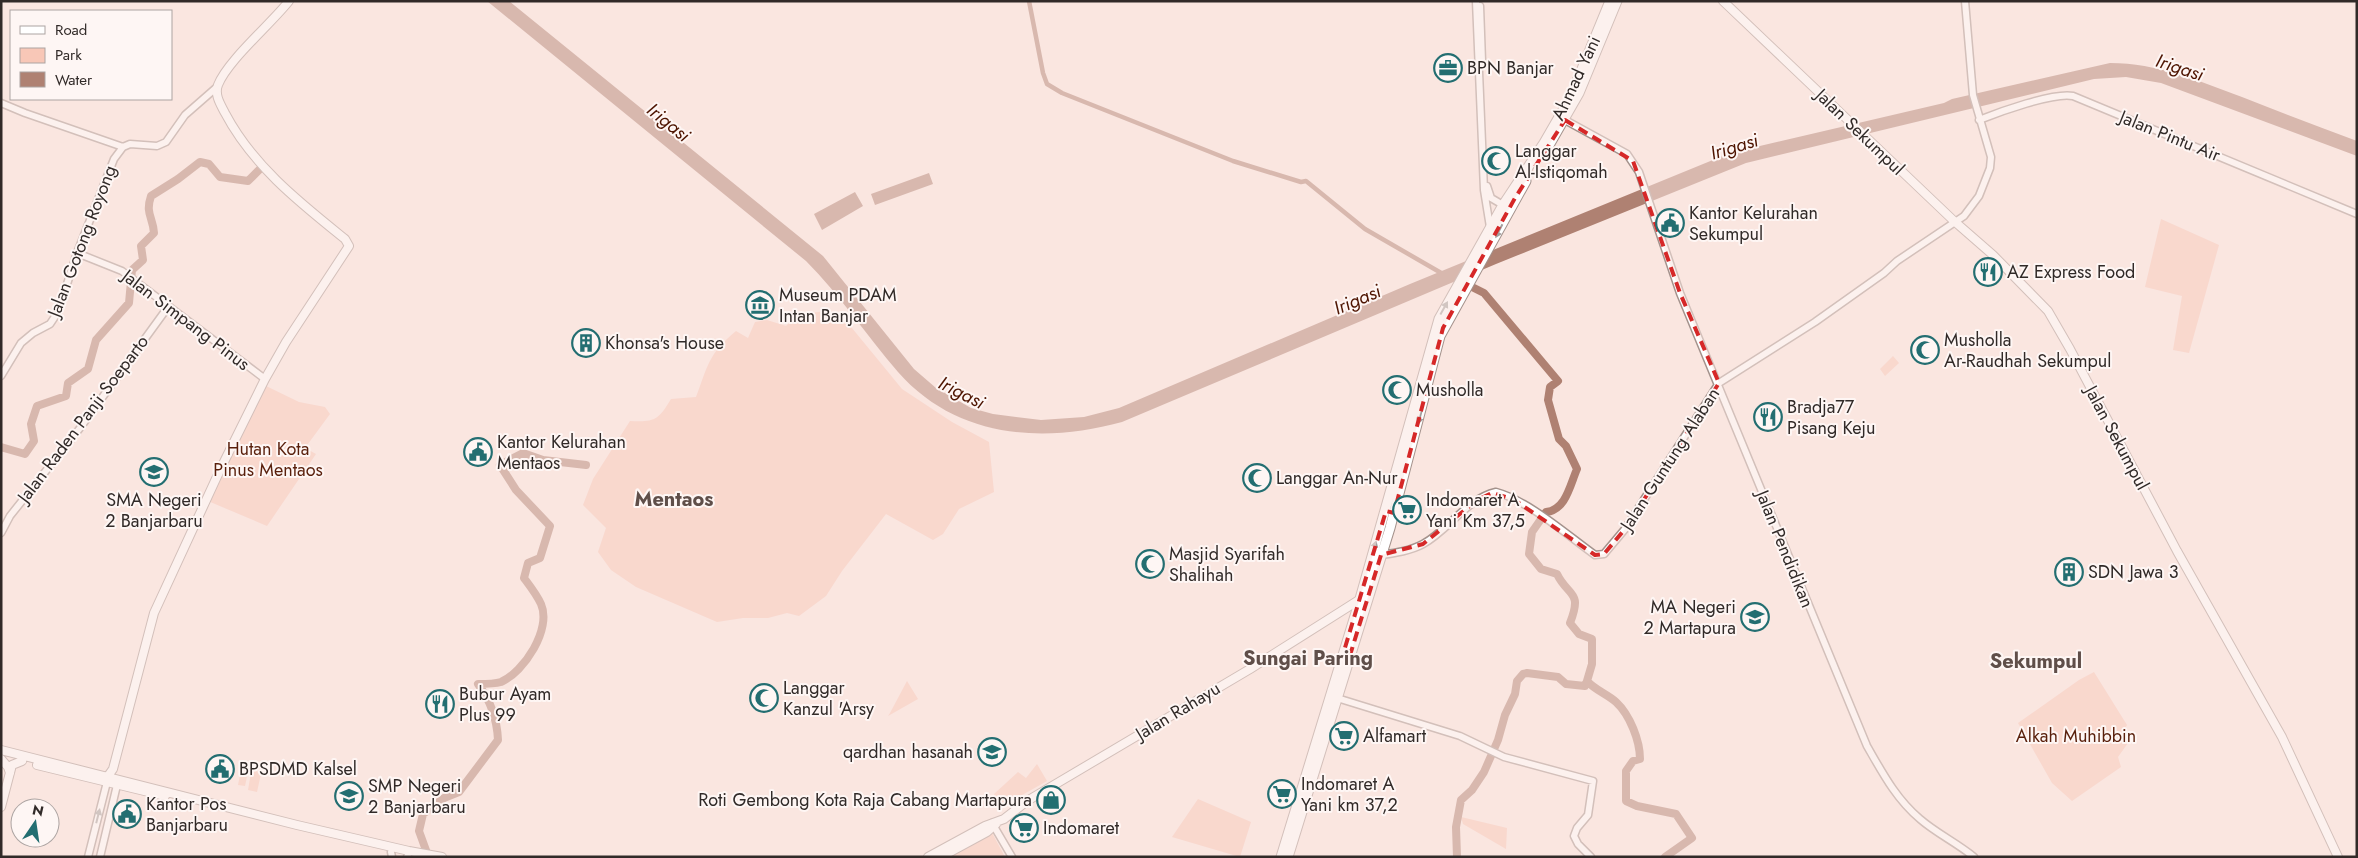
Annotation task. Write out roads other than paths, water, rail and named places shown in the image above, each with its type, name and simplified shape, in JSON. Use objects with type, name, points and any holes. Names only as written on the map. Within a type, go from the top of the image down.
[{"type":"highway","name":"Ahmad Yani","points":[[1394,496],[1436,326],[1474,254],[1503,205],[1538,158],[1570,98],[1610,1]]},
{"type":"highway","points":[[1538,158],[1565,120],[1596,56],[1617,1]]},
{"type":"highway","points":[[1280,857],[1381,555],[1394,496],[1440,336],[1445,323],[1484,259],[1531,168]]},
{"type":"highway","points":[[1348,652],[1360,600],[1390,512]]},
{"type":"highway","points":[[1288,857],[1337,698],[1344,665]]},
{"type":"main road","points":[[111,778],[154,613],[226,457],[265,379],[286,342],[349,246],[345,239],[263,168],[230,122],[218,100],[217,87],[227,71],[289,1]]},
{"type":"main road","name":"Jalan Sekumpul","points":[[1723,1],[1954,222],[1993,255],[2048,311],[2177,551],[2282,737],[2338,857]]},
{"type":"main road","name":"Jalan Rahayu","points":[[994,824],[1027,801],[1250,669],[1360,600]]},
{"type":"main road","points":[[1,750],[25,759]]},
{"type":"main road","points":[[1,755],[84,774],[111,778],[392,854],[410,856]]},
{"type":"main road","points":[[1,759],[8,767],[10,773]]},
{"type":"main road","points":[[1,807],[12,765],[25,759]]},
{"type":"main road","points":[[261,819],[442,857]]},
{"type":"main road","points":[[928,857],[994,824]]},
{"type":"main road","points":[[941,857],[994,824]]},
{"type":"street","points":[[1476,1],[1490,227]]},
{"type":"street","points":[[1479,36],[1480,1]]},
{"type":"street","name":"Jalan Guntung Alaban","points":[[1381,555],[1404,551],[1423,544],[1477,500],[1492,493],[1504,494],[1596,554],[1604,554],[1625,529],[1719,383],[1815,322],[1969,211],[1979,196],[1991,164],[1990,149],[1973,95],[1965,1]]},
{"type":"street","points":[[1,103],[24,113],[123,147],[130,144],[157,146],[166,142],[185,115],[217,87]]},
{"type":"street","name":"Jalan Pintu Air","points":[[1979,117],[2044,99],[2065,95],[2073,96],[2357,214]]},
{"type":"street","name":"Jalan Pendidikan","points":[[1565,120],[1627,154],[1639,172],[1680,293],[1719,383],[1794,573],[1867,746],[1900,799],[1918,818],[1972,856]]},
{"type":"street","name":"Jalan Gotong Royong","points":[[1,376],[21,344],[32,333],[50,324],[54,319],[77,253],[114,159],[123,147]]},
{"type":"street","points":[[1485,170],[1489,194],[1503,205]]},
{"type":"street","name":"Jalan Simpang Pinus","points":[[77,253],[122,271],[265,379]]},
{"type":"street","name":"Jalan Raden Panji Soeparto","points":[[1,533],[25,496],[74,435],[168,307]]},
{"type":"street","points":[[1337,698],[1452,733],[1491,751],[1592,781],[1594,784],[1588,815],[1577,828],[1574,836],[1578,844],[1591,857]]},
{"type":"street","points":[[88,857],[111,778]]},
{"type":"street","points":[[100,857],[111,778]]},
{"type":"street","points":[[994,824],[1012,857]]},
{"type":"water","points":[[487,1],[509,1],[823,256],[914,369],[936,388],[971,408],[993,414],[1041,420],[1084,417],[1119,408],[1410,284],[1730,153],[2110,63],[2144,66],[2178,74],[2242,97],[2357,141],[2357,156],[2161,83],[2126,77],[2094,79],[1746,163],[1496,264],[1122,422],[1092,429],[1061,433],[1031,433],[1002,430],[973,423],[946,411],[921,394],[898,372],[830,287],[806,261]]},
{"type":"water","points":[[929,173],[933,184],[875,205],[871,194]]},
{"type":"water","points":[[855,192],[863,206],[822,230],[814,214]]},
{"type":"waterway","points":[[1029,1],[1043,73],[1047,84],[1062,93],[1233,161],[1301,182],[1306,181],[1365,229],[1443,274]]},
{"type":"waterway","points":[[1,447],[25,454],[34,441],[31,424],[37,406],[66,396],[68,383],[88,369],[96,340],[129,303],[132,270],[143,260],[141,246],[154,233],[149,211],[151,196],[200,162],[209,164],[220,177],[248,181],[262,167]]},
{"type":"waterway","name":"Sungai Paring","points":[[1464,283],[1484,293],[1558,381],[1550,387],[1548,400],[1559,439],[1566,446],[1577,469],[1563,502],[1553,510],[1546,512],[1532,532],[1529,554],[1541,569],[1557,574],[1572,595],[1575,605],[1570,623],[1579,634],[1592,639],[1592,664],[1587,681],[1621,707],[1633,729],[1640,752],[1640,759],[1633,761],[1626,771],[1626,801],[1637,806],[1676,814],[1692,838],[1665,857]]},
{"type":"waterway","points":[[427,853],[419,831],[423,814],[444,798],[459,792],[498,740],[493,710],[478,684],[492,684],[510,677],[527,660],[534,649],[543,625],[541,604],[524,578],[528,563],[540,558],[550,526],[516,490],[500,465],[523,453],[543,460],[586,465]]},
{"type":"waterway","points":[[1457,857],[1456,827],[1461,800],[1472,790],[1484,772],[1498,740],[1505,715],[1515,694],[1517,681],[1523,674],[1527,673],[1558,677],[1566,684],[1585,686],[1587,681]]},
{"type":"place","name":"BPN Banjar","points":[[1448,68]]},
{"type":"place","name":"Langgar Al-Istiqomah","points":[[1496,161]]},
{"type":"place","name":"Kantor Kelurahan Sekumpul","points":[[1670,223]]},
{"type":"place","name":"AZ Express Food","points":[[1988,272]]},
{"type":"place","name":"Museum PDAM Intan Banjar","points":[[760,305]]},
{"type":"place","name":"Khonsa's House","points":[[586,343]]},
{"type":"place","name":"Musholla Ar-Raudhah Sekumpul","points":[[1925,350]]},
{"type":"place","name":"Musholla","points":[[1397,390]]},
{"type":"place","name":"Bradja77 Pisang Keju","points":[[1768,417]]},
{"type":"place","name":"Kantor Kelurahan Mentaos","points":[[478,452]]},
{"type":"place","name":"SMA Negeri 2 Banjarbaru","points":[[154,472]]},
{"type":"place","name":"Langgar An-Nur","points":[[1257,478]]},
{"type":"place","name":"Indomaret A Yani Km 37,5","points":[[1407,510]]},
{"type":"place","name":"Masjid Syarifah Shalihah","points":[[1150,564]]},
{"type":"place","name":"SDN Jawa 3","points":[[2069,572]]},
{"type":"place","name":"MA Negeri 2 Martapura","points":[[1755,617]]},
{"type":"place","name":"Langgar Kanzul 'Arsy","points":[[764,698]]},
{"type":"place","name":"Bubur Ayam Plus 99","points":[[440,704]]},
{"type":"place","name":"Alfamart","points":[[1344,736]]},
{"type":"place","name":"qardhan hasanah","points":[[992,752]]},
{"type":"place","name":"BPSDMD Kalsel","points":[[220,769]]},
{"type":"place","name":"Indomaret A Yani km 37,2","points":[[1282,794]]},
{"type":"place","name":"SMP Negeri 2 Banjarbaru","points":[[349,796]]},
{"type":"place","name":"Roti Gembong Kota Raja Cabang Martapura","points":[[1051,800]]},
{"type":"place","name":"Kantor Pos Banjarbaru","points":[[127,814]]},
{"type":"place","name":"Indomaret","points":[[1024,828]]},
{"type":"district","name":"Mentaos","points":[[674,499]]},
{"type":"district","name":"Sungai Paring","points":[[1308,658]]},
{"type":"district","name":"Sekumpul","points":[[2036,661]]},
{"type":"water label","name":"Irigasi","points":[[2180,67]]},
{"type":"water label","name":"Irigasi","points":[[669,122]]},
{"type":"water label","name":"Irigasi","points":[[1734,146]]},
{"type":"water label","name":"Irigasi","points":[[1357,299]]},
{"type":"water label","name":"Irigasi","points":[[962,392]]},
{"type":"park label","name":"Hutan Kota Pinus Mentaos","points":[[268,459]]},
{"type":"park label","name":"Alkah Muhibbin","points":[[2076,736]]}]
